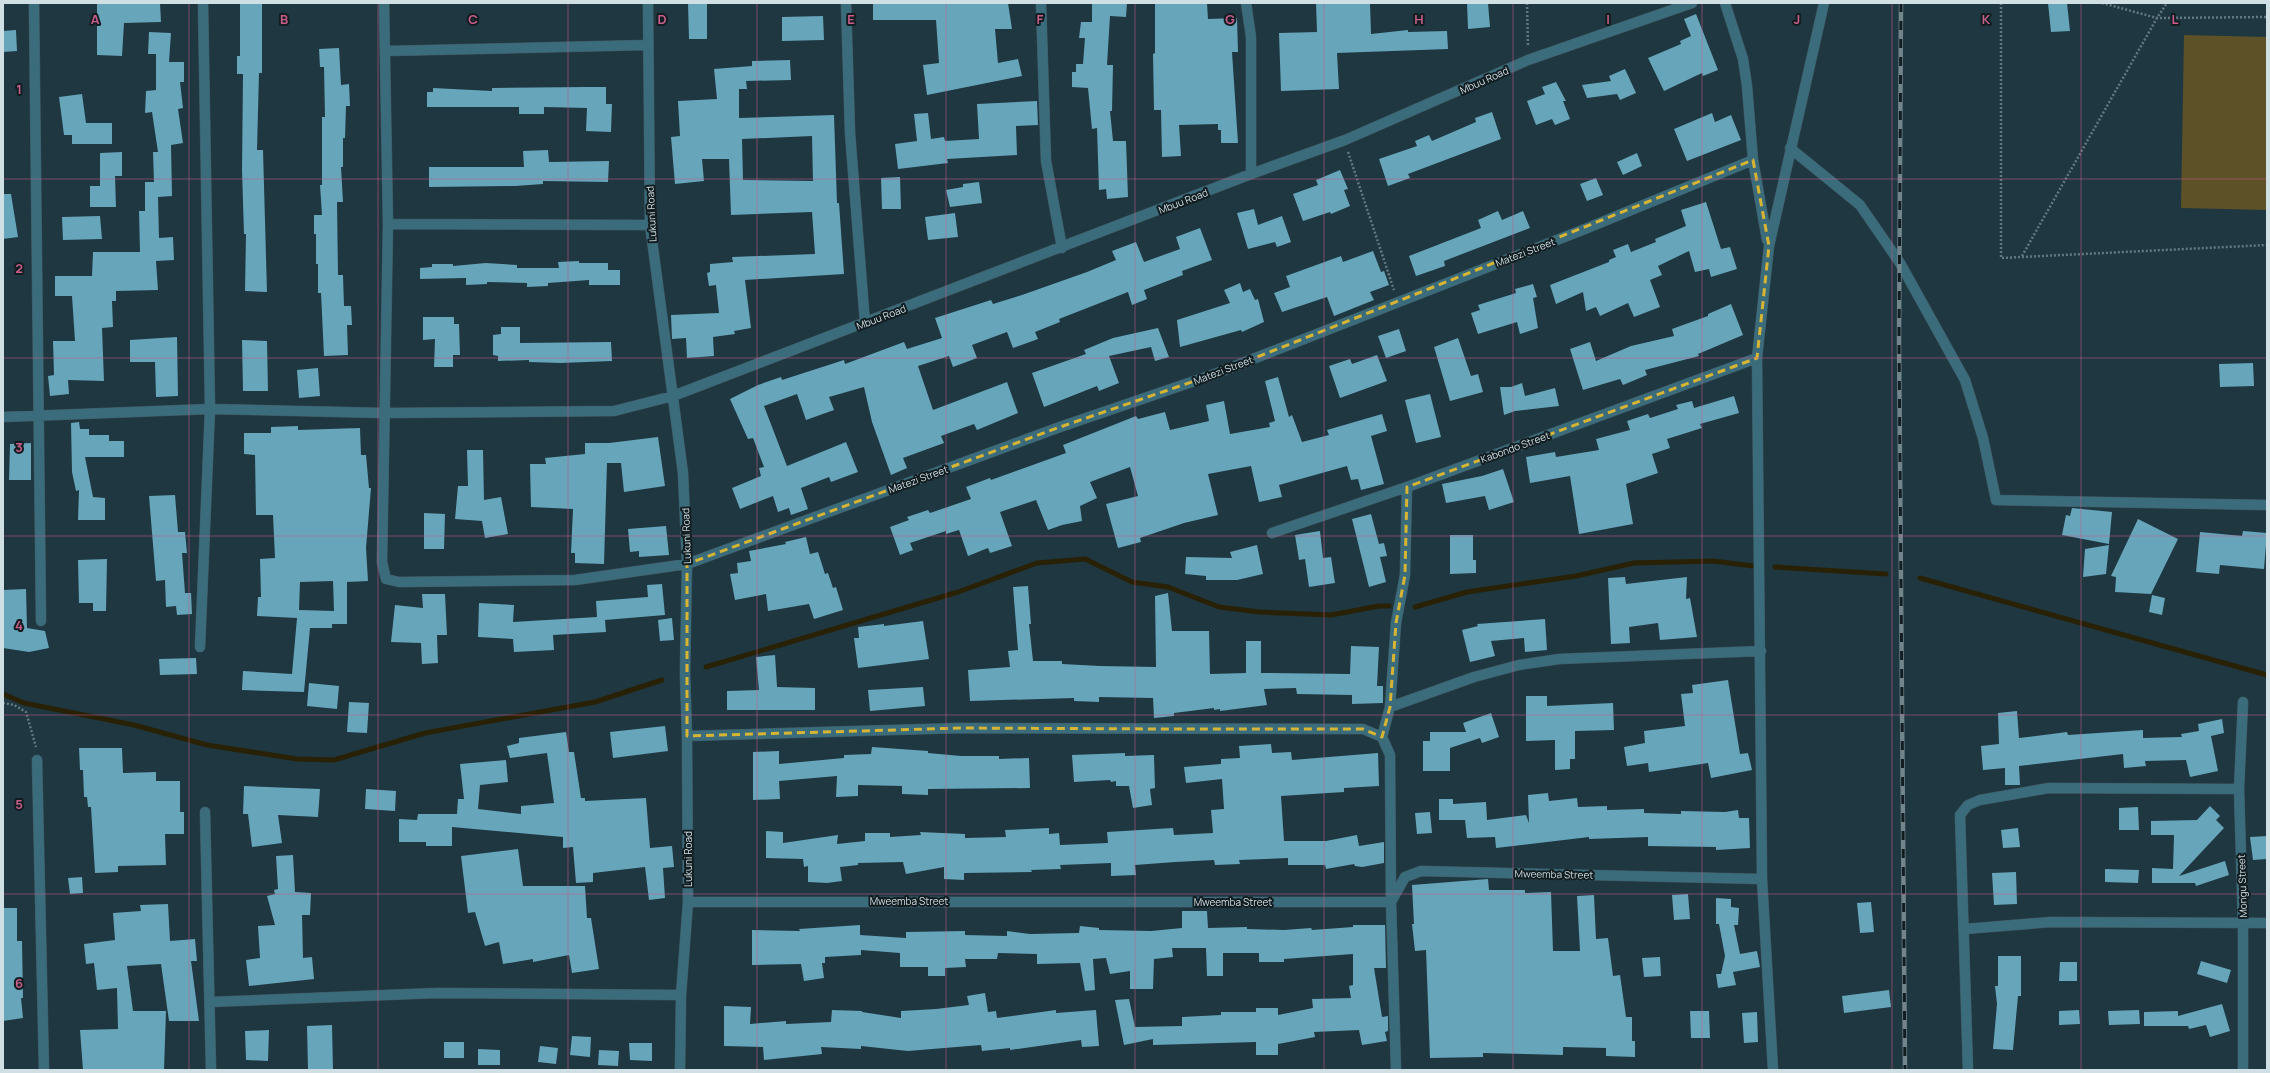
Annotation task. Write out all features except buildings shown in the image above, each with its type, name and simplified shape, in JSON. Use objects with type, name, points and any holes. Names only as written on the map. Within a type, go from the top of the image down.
[{"type":"street","points":[[34,3],[41,621]]},
{"type":"street","points":[[200,647],[210,409],[203,3]]},
{"type":"street","points":[[384,3],[388,224],[384,413]]},
{"type":"street","name":"Lukuni Road","points":[[648,3],[647,45],[650,225],[684,473],[687,564],[685,674],[688,736],[688,902],[681,995],[680,1070]]},
{"type":"street","points":[[846,3],[850,133],[866,323]]},
{"type":"street","points":[[1041,3],[1046,161],[1062,248]]},
{"type":"street","points":[[1246,3],[1251,37],[1251,174]]},
{"type":"street","name":"Mbuu Road","points":[[3,416],[210,409],[384,413],[614,411],[673,396],[866,323],[1251,174],[1344,140],[1528,60],[1692,3]]},
{"type":"street","points":[[1725,3],[1743,59],[1747,86],[1753,160],[1768,246]]},
{"type":"street","points":[[1773,1070],[1762,879],[1758,358],[1768,246],[1824,3]]},
{"type":"street","points":[[385,51],[647,45]]},
{"type":"street","points":[[1790,148],[1860,204],[1900,263],[1965,380],[1983,438],[1996,500],[2267,505]]},
{"type":"street","name":"Matezi Street","points":[[384,413],[382,562],[386,579],[399,582],[575,580],[687,564],[1060,427],[1212,375],[1585,229],[1753,160]]},
{"type":"street","points":[[388,224],[650,225]]},
{"type":"street","name":"Kabondo Street","points":[[1272,533],[1407,487],[1758,358]]},
{"type":"street","points":[[1396,1070],[1391,902],[1390,755],[1382,737],[1390,707],[1396,623],[1405,576],[1407,487]]},
{"type":"street","points":[[1390,707],[1474,677],[1519,665],[1559,659],[1761,651]]},
{"type":"street","name":"Mongu Street","points":[[2243,702],[2239,790],[2243,924],[2243,1070]]},
{"type":"street","points":[[688,736],[961,728],[1363,729],[1382,737]]},
{"type":"street","points":[[37,760],[44,1070]]},
{"type":"street","points":[[1968,1070],[1965,929],[1960,815],[1968,805],[1980,800],[2049,788],[2239,790]]},
{"type":"street","points":[[205,812],[211,1070]]},
{"type":"street","name":"Mweemba Street","points":[[688,902],[1391,902],[1405,877],[1421,871],[1762,879]]},
{"type":"street","points":[[1965,929],[2051,922],[2267,923]]},
{"type":"street","points":[[210,1002],[437,993],[681,995]]},
{"type":"path","points":[[1527,3],[1528,60]]},
{"type":"path","points":[[2001,3],[2001,258],[2267,245]]},
{"type":"path","points":[[2102,3],[2157,18],[2267,17]]},
{"type":"path","points":[[2021,257],[2167,3]]},
{"type":"path","points":[[1344,140],[1398,301]]},
{"type":"path","points":[[3,703],[14,705],[26,712],[35,740],[37,760]]},
{"type":"highlighted area","points":[[1753,160],[1769,246],[1757,358],[1407,487],[1405,575],[1396,623],[1390,707],[1382,737],[1363,729],[961,728],[687,736],[687,564],[1060,427],[1212,375]]},
{"type":"shaded area","points":[[2184,35],[2267,37],[2267,210],[2181,208]]},
{"type":"waterway","points":[[706,667],[958,592],[1037,563],[1085,559],[1132,582],[1168,587],[1219,607],[1259,612],[1331,615],[1379,606],[1389,606]]},
{"type":"waterway","points":[[1415,607],[1467,592],[1576,576],[1634,563],[1713,561],[1753,566]]},
{"type":"waterway","points":[[1775,567],[1886,574]]},
{"type":"waterway","points":[[1920,578],[2267,675]]},
{"type":"waterway","points":[[3,694],[24,703],[134,725],[207,745],[297,759],[334,760],[425,733],[595,702],[662,680]]},
{"type":"railway","points":[[1901,3],[1899,340],[1905,1070]]}]
